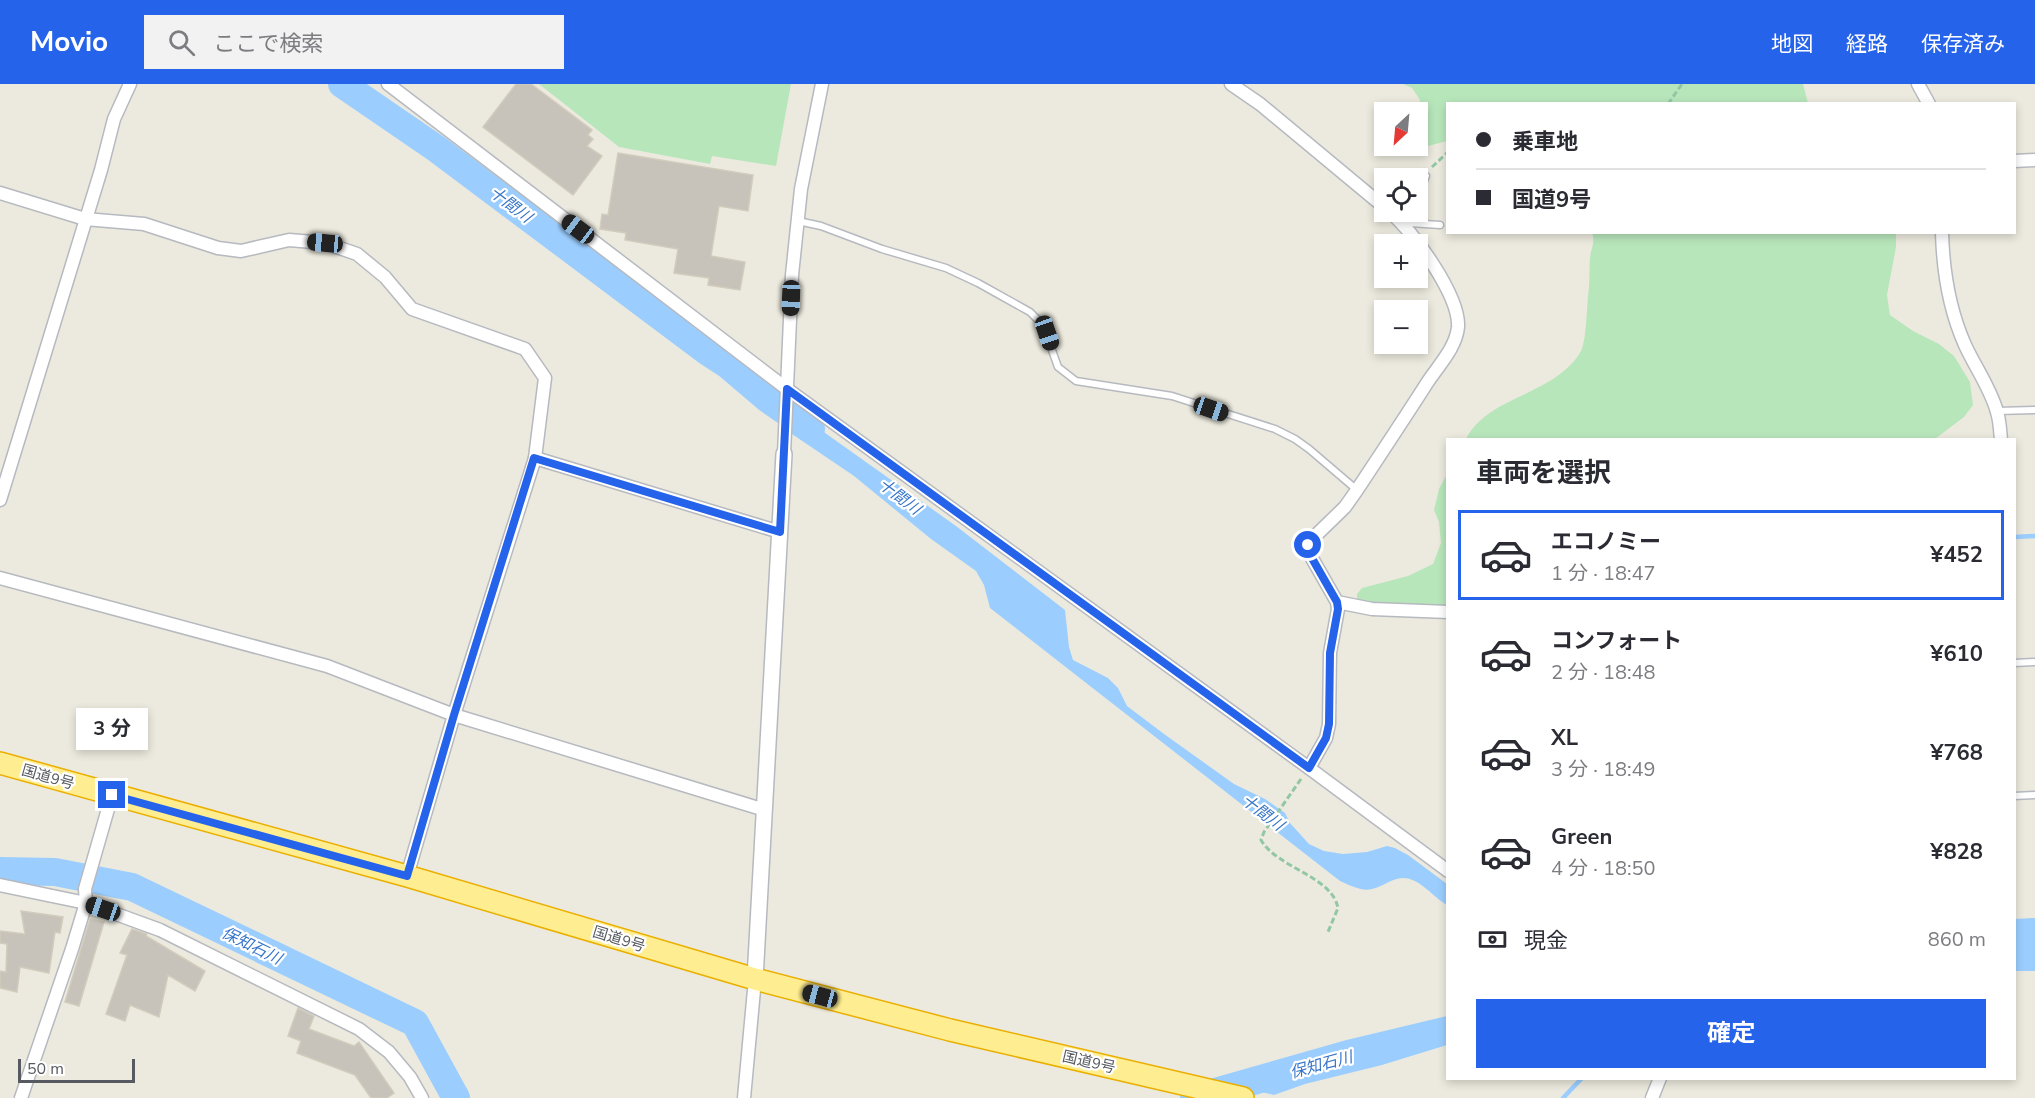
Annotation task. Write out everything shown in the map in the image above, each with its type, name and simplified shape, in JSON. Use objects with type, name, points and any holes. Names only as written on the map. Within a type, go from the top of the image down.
[{"type":"highway","name":"国道9号","points":[[0,763],[407,876],[755,979],[950,1030],[1243,1098]]},
{"type":"street","points":[[0,500],[86,219],[114,119],[130,84]]},
{"type":"street","points":[[388,84],[787,393],[1446,870]]},
{"type":"street","points":[[744,1098],[755,979],[765,810],[792,275],[803,172],[822,84]]},
{"type":"street","points":[[1231,84],[1260,104],[1374,199]]},
{"type":"street","points":[[1918,84],[1928,102]]},
{"type":"street","points":[[2016,161],[2035,160]]},
{"type":"street","points":[[0,193],[86,219],[144,224],[218,248],[241,251],[289,240],[325,243],[357,254],[385,277],[412,309],[525,349],[545,378],[534,458],[454,715],[407,876]]},
{"type":"street","points":[[1308,770],[1326,738],[1329,724],[1330,653],[1338,609],[1337,602],[1309,553],[1308,545],[1312,538],[1345,507],[1357,490],[1444,358],[1458,328],[1453,303],[1441,279],[1409,225],[1405,222]]},
{"type":"street","points":[[1942,234],[1947,292],[1953,317],[1997,411],[2001,438]]},
{"type":"street","points":[[534,458],[780,532]]},
{"type":"street","points":[[0,578],[327,666],[454,715],[765,810]]},
{"type":"street","points":[[1337,602],[1372,609],[1446,612]]},
{"type":"street","points":[[21,1098],[72,950],[86,903],[86,889],[112,795]]},
{"type":"street","points":[[0,885],[86,903],[160,930],[359,1029],[389,1052],[410,1077],[422,1098]]},
{"type":"street","points":[[1652,1098],[1659,1080]]},
{"type":"lane","points":[[798,220],[945,268],[978,283],[1030,312],[1043,326],[1058,367],[1076,381],[1172,396],[1275,429],[1309,449],[1357,490]]},
{"type":"lane","points":[[1410,222],[1409,225],[1440,225]]},
{"type":"lane","points":[[1997,411],[2035,410]]},
{"type":"lane","points":[[2016,663],[2035,662]]},
{"type":"lane","points":[[2016,795],[2035,795]]},
{"type":"path","points":[[1669,102],[1682,84]]},
{"type":"path","points":[[1428,174],[1446,154]]},
{"type":"path","points":[[1308,770],[1264,832],[1261,840],[1269,851],[1323,886],[1335,899],[1338,908],[1328,932]]},
{"type":"green space","points":[[539,84],[791,84],[776,166],[712,156],[710,164],[619,147]]},
{"type":"green space","points":[[1403,84],[1803,84],[1808,102],[1446,102],[1446,141],[1428,146],[1428,102],[1419,102],[1412,88]]},
{"type":"green space","points":[[1592,234],[1896,234],[1896,247],[1887,295],[1890,315],[1913,331],[1939,344],[1954,356],[1970,382],[1973,405],[1964,417],[1936,438],[1467,438],[1476,424],[1490,413],[1555,378],[1581,351],[1586,325]]},
{"type":"green space","points":[[1446,476],[1446,609],[1360,603],[1357,594],[1362,588],[1408,576],[1433,564],[1441,543],[1439,522],[1434,510],[1439,489]]},
{"type":"water","points":[[790,408],[956,526],[1065,610],[1069,647],[1073,660],[1108,678],[1118,688],[1127,706],[1164,734],[1234,784],[1265,799],[1285,813],[1290,823],[1309,844],[1324,851],[1343,854],[1367,852],[1387,846],[1395,848],[1446,883],[1446,904],[1421,885],[1409,879],[1395,879],[1368,890],[1340,881],[990,608],[984,585],[976,571],[931,539],[854,476],[789,432]]},
{"type":"water","points":[[2035,945],[2035,971],[2016,971],[2016,946]]},
{"type":"water","points":[[1446,1031],[1446,1045],[1382,1065],[1305,1084],[1274,1095],[1248,1089]]},
{"type":"building","points":[[516,84],[531,84],[592,130],[588,135],[593,139],[587,146],[602,156],[573,195],[483,127]]},
{"type":"building","points":[[618,153],[753,175],[748,211],[719,206],[711,256],[745,262],[740,290],[708,285],[709,278],[674,273],[678,249],[625,240],[626,233],[600,229],[602,214],[608,215]]},
{"type":"building","points":[[21,911],[63,917],[60,933],[55,932],[49,973],[20,967],[17,992],[0,988],[0,971],[6,972],[7,944],[0,943],[0,931],[25,934]]},
{"type":"building","points":[[90,919],[104,922],[79,1006],[65,1002]]},
{"type":"building","points":[[132,929],[147,934],[146,936],[205,971],[195,991],[168,975],[159,1017],[130,1005],[125,1021],[106,1014],[127,955],[120,953]]},
{"type":"building","points":[[298,1008],[314,1016],[309,1029],[354,1046],[359,1042],[394,1093],[387,1098],[371,1098],[355,1075],[297,1053],[301,1041],[288,1036]]},
{"type":"waterway","name":"十間川","points":[[342,84],[437,149],[811,429]]},
{"type":"waterway","points":[[2016,537],[2035,536]]},
{"type":"waterway","name":"保知石川","points":[[0,871],[55,872],[132,887],[415,1023],[456,1098]]},
{"type":"waterway","name":"十間川","points":[[2016,933],[2035,932]]},
{"type":"waterway","name":"保知石川","points":[[1194,1098],[1352,1053],[1446,1030]]},
{"type":"waterway","points":[[1563,1098],[1580,1080]]},
{"type":"route","points":[[112,795],[407,876],[454,715],[534,458],[780,532],[787,389],[1309,768],[1322,748],[1329,724],[1330,653],[1338,609],[1337,602],[1309,553],[1308,545]]}]
